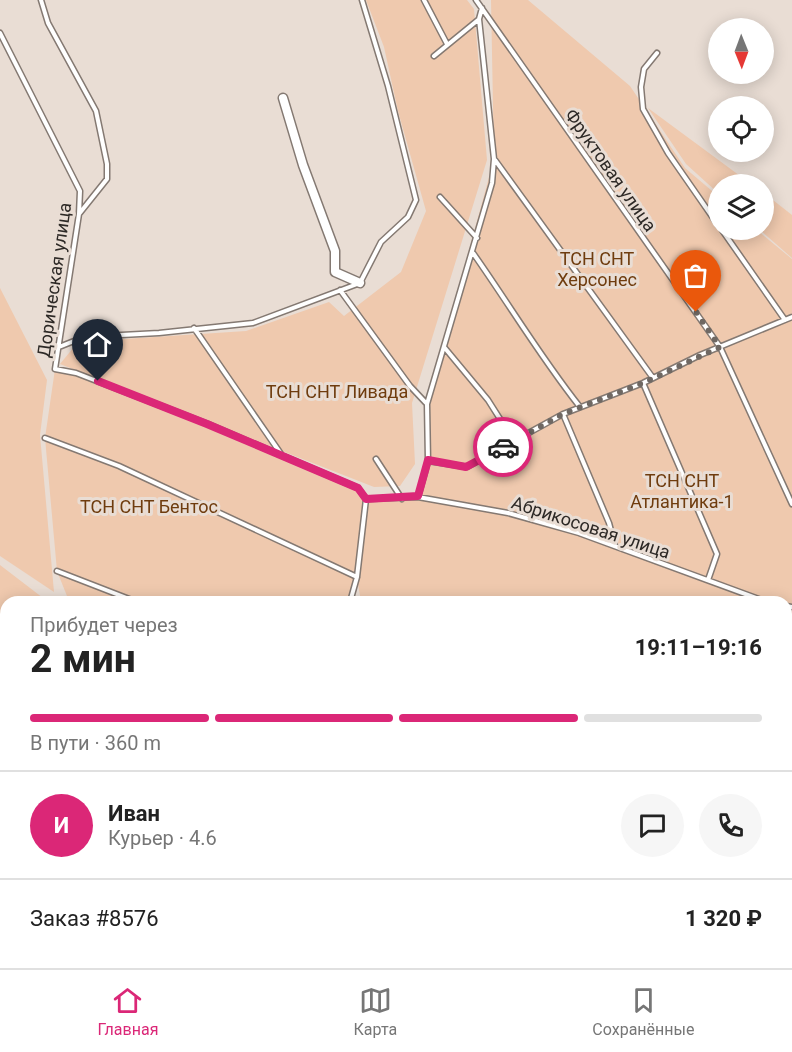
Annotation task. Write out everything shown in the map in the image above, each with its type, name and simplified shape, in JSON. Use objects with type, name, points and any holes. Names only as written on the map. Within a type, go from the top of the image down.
[{"type":"street","points":[[283,98],[303,165],[335,251],[335,272],[360,283]]},
{"type":"lane","points":[[41,0],[48,23],[96,111],[107,164],[107,179],[79,214]]},
{"type":"lane","points":[[59,347],[84,337],[253,323],[360,283],[381,242],[408,217],[416,200],[388,86],[362,0]]},
{"type":"lane","points":[[424,0],[447,44]]},
{"type":"lane","name":"Фруктовая улица","points":[[476,0],[720,347],[792,504]]},
{"type":"lane","points":[[418,496],[428,460],[427,404],[492,183],[494,159],[479,19],[482,8]]},
{"type":"lane","points":[[434,56],[479,19]]},
{"type":"lane","name":"Дорическая улица","points":[[0,33],[80,191],[79,214],[55,369],[76,372],[282,455]]},
{"type":"lane","points":[[657,53],[644,69],[640,87],[643,110],[668,153],[708,211]]},
{"type":"lane","points":[[494,159],[652,378]]},
{"type":"lane","points":[[441,197],[477,238]]},
{"type":"lane","points":[[729,240],[785,320]]},
{"type":"lane","points":[[473,253],[522,322],[553,373],[580,406]]},
{"type":"lane","points":[[340,291],[410,386],[427,404]]},
{"type":"lane","points":[[428,460],[466,467],[580,406],[643,383],[792,317]]},
{"type":"lane","points":[[194,328],[282,455],[358,488],[366,499],[357,577],[352,596]]},
{"type":"lane","points":[[444,347],[488,400],[514,441]]},
{"type":"lane","points":[[643,383],[717,554],[708,580]]},
{"type":"lane","points":[[563,414],[609,523],[615,547]]},
{"type":"lane","points":[[45,438],[119,466],[357,577]]},
{"type":"lane","points":[[376,459],[402,499]]},
{"type":"lane","name":"Абрикосовая улица","points":[[366,499],[402,499],[418,496],[508,513],[615,547],[751,596]]},
{"type":"lane","points":[[57,571],[122,596]]},
{"type":"green space","name":"ТСН СНТ Ливада","points":[[366,0],[467,0],[474,9],[487,160],[412,403],[415,464],[400,486],[374,487],[60,364],[78,342],[246,331],[329,302],[344,316],[401,272],[426,211],[398,111],[384,47]]},
{"type":"green space","points":[[491,0],[528,0],[630,86],[685,168],[708,188],[708,240],[769,240],[792,259],[792,596],[360,596],[357,579],[352,596],[67,596],[57,571],[45,438],[55,369],[76,373],[358,488],[366,499],[418,496],[428,461],[427,404],[494,159]]},
{"type":"green space","points":[[648,108],[708,152],[708,162],[721,162],[737,174],[708,174],[708,184],[686,164]]},
{"type":"green space","points":[[774,201],[792,215],[792,258],[771,240],[774,240]]},
{"type":"green space","points":[[0,288],[47,380],[40,435],[54,592],[0,556]]},
{"type":"green space","points":[[0,565],[40,596],[0,596]]},
{"type":"way so far","points":[[503,447],[580,406],[643,383],[720,347],[696,312]]},
{"type":"route","points":[[98,381],[358,488],[366,499],[418,496],[428,460],[466,467],[503,447]]},
{"type":"park label","name":"ТСН СНТ Херсонес","points":[[597,268]]},
{"type":"park label","name":"ТСН СНТ Атлантика-1","points":[[682,490]]},
{"type":"park label","name":"ТСН СНТ Бентос","points":[[149,506]]}]
